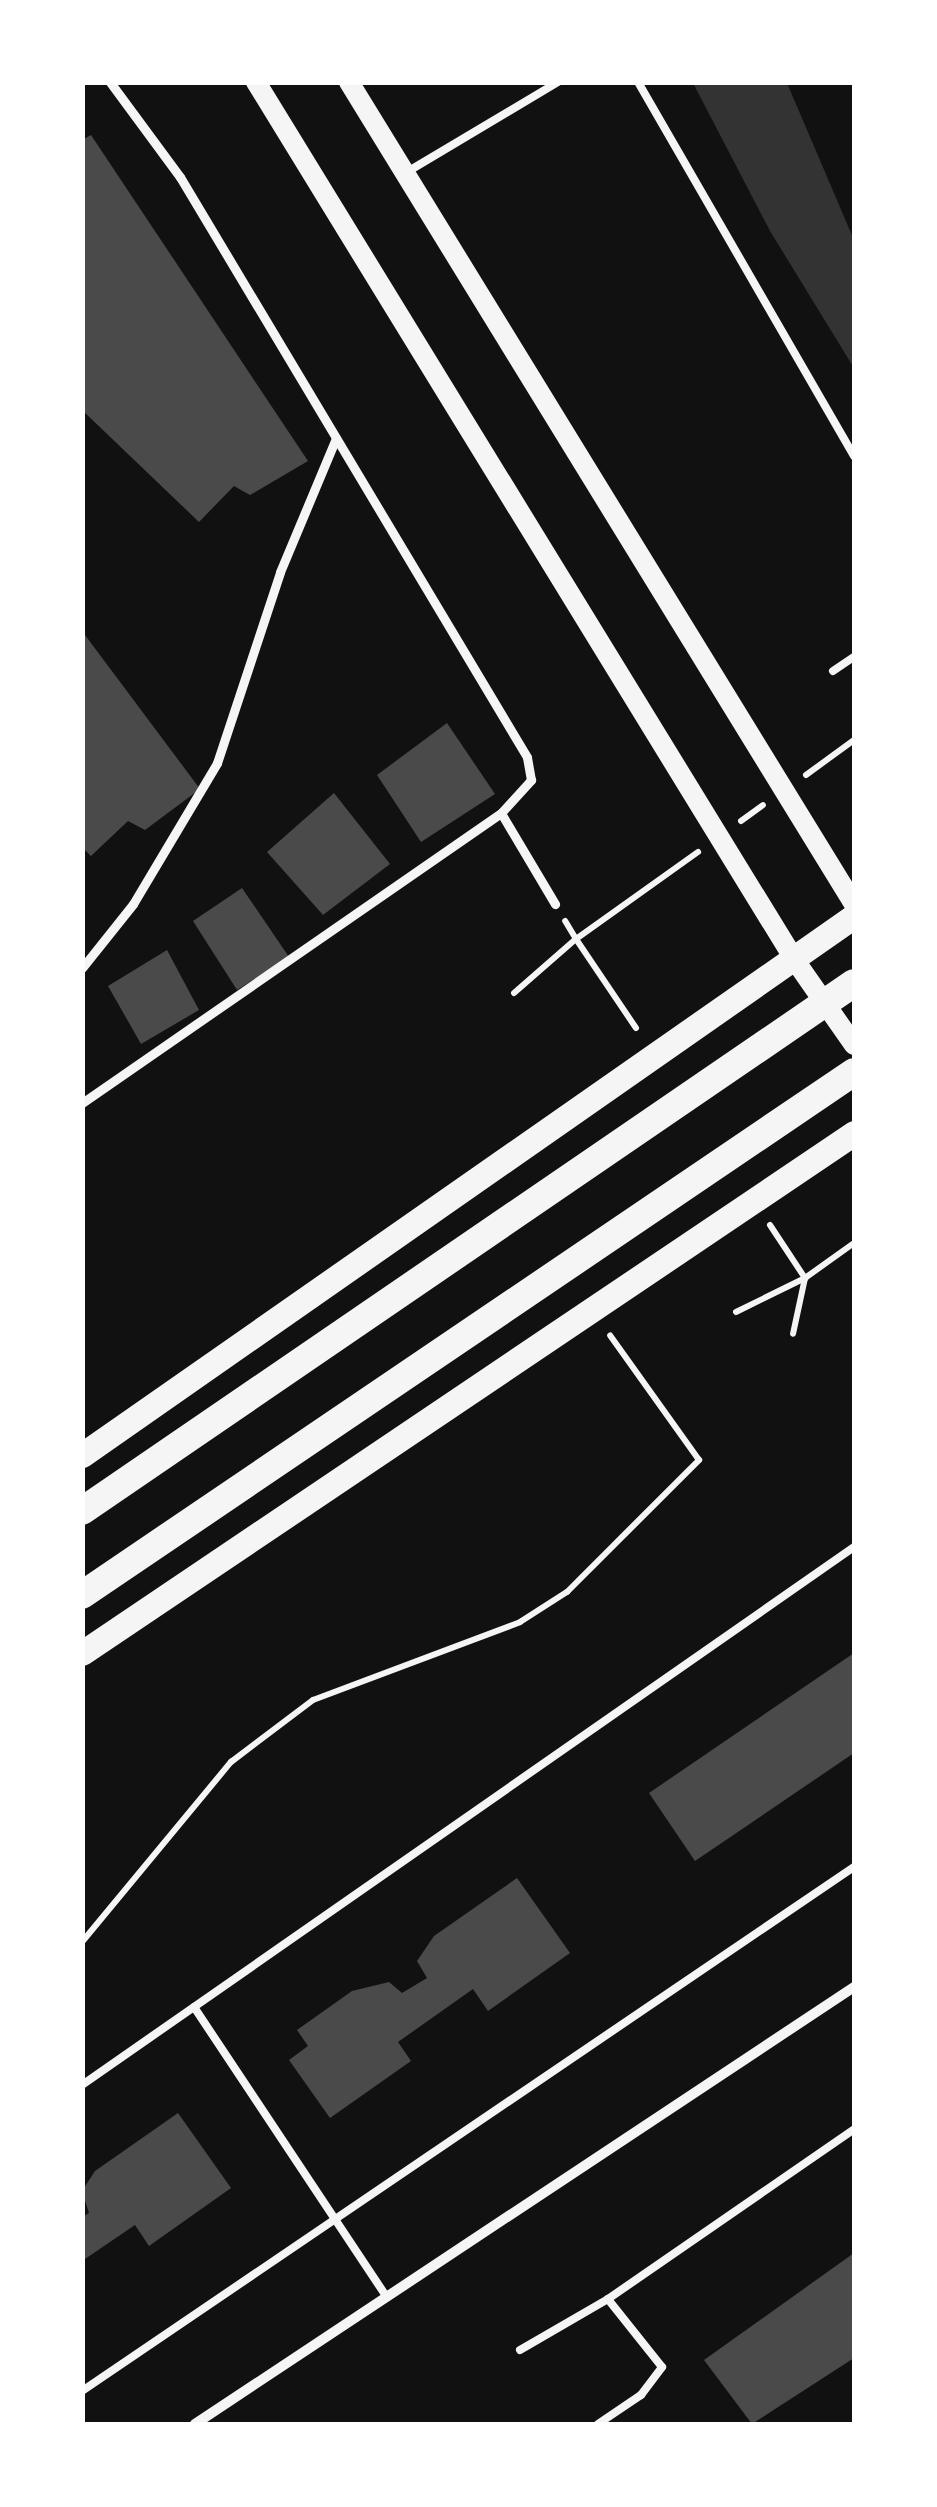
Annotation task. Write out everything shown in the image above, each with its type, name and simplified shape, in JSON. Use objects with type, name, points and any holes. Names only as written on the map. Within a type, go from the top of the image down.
[{"type":"highway","points":[[82,1511],[854,983]]},
{"type":"highway","points":[[82,1595],[854,1072]]},
{"type":"main road","points":[[256,82],[794,959],[854,1045]]},
{"type":"main road","points":[[349,82],[854,904]]},
{"type":"main road","points":[[82,1455],[854,916]]},
{"type":"main road","points":[[82,1652],[854,1133]]},
{"type":"street","points":[[82,1103],[501,814],[531,780],[527,757],[180,178],[110,82]]},
{"type":"street","points":[[82,968],[132,904],[217,763],[280,572],[336,438]]},
{"type":"street","points":[[501,814],[555,904]]},
{"type":"street","points":[[195,2424],[854,1987]]},
{"type":"lane","points":[[403,174],[558,82]]},
{"type":"lane","points":[[638,82],[854,456]]},
{"type":"lane","points":[[833,671],[854,657]]},
{"type":"lane","points":[[82,2085],[854,1547]]},
{"type":"lane","points":[[82,2391],[854,1868]]},
{"type":"lane","points":[[194,2007],[387,2297]]},
{"type":"lane","points":[[520,2350],[608,2299],[854,2128]]},
{"type":"lane","points":[[598,2424],[641,2396],[662,2367],[608,2299]]},
{"type":"path","points":[[514,993],[576,939],[555,904]]},
{"type":"path","points":[[736,1312],[805,1278],[793,1334]]},
{"type":"path","points":[[82,1942],[231,1762],[313,1700],[520,1622],[567,1592],[699,1460],[590,1307]]},
{"type":"shaded area","points":[[693,83],[787,83],[854,240],[854,368],[770,231]]},
{"type":"building","points":[[91,135],[308,461],[250,495],[234,486],[199,522],[82,410],[82,140]]},
{"type":"building","points":[[82,631],[200,789],[145,830],[128,821],[91,856],[82,847]]},
{"type":"building","points":[[447,723],[495,794],[421,842],[377,775]]},
{"type":"building","points":[[334,793],[390,864],[323,915],[267,852]]},
{"type":"building","points":[[242,888],[289,957],[237,990],[193,921]]},
{"type":"building","points":[[167,950],[199,1010],[141,1044],[108,986]]},
{"type":"building","points":[[854,1653],[854,1753],[695,1861],[649,1793]]},
{"type":"building","points":[[517,1878],[570,1953],[488,2011],[473,1989],[398,2042],[411,2061],[330,2118],[289,2060],[308,2046],[297,2030],[352,1991],[389,1982],[402,1993],[427,1978],[417,1961],[434,1936]]},
{"type":"building","points":[[178,2113],[231,2188],[149,2246],[135,2225],[82,2261],[82,2217],[89,2213],[82,2191],[95,2171]]},
{"type":"building","points":[[854,2253],[854,2358],[752,2424],[704,2360]]}]
